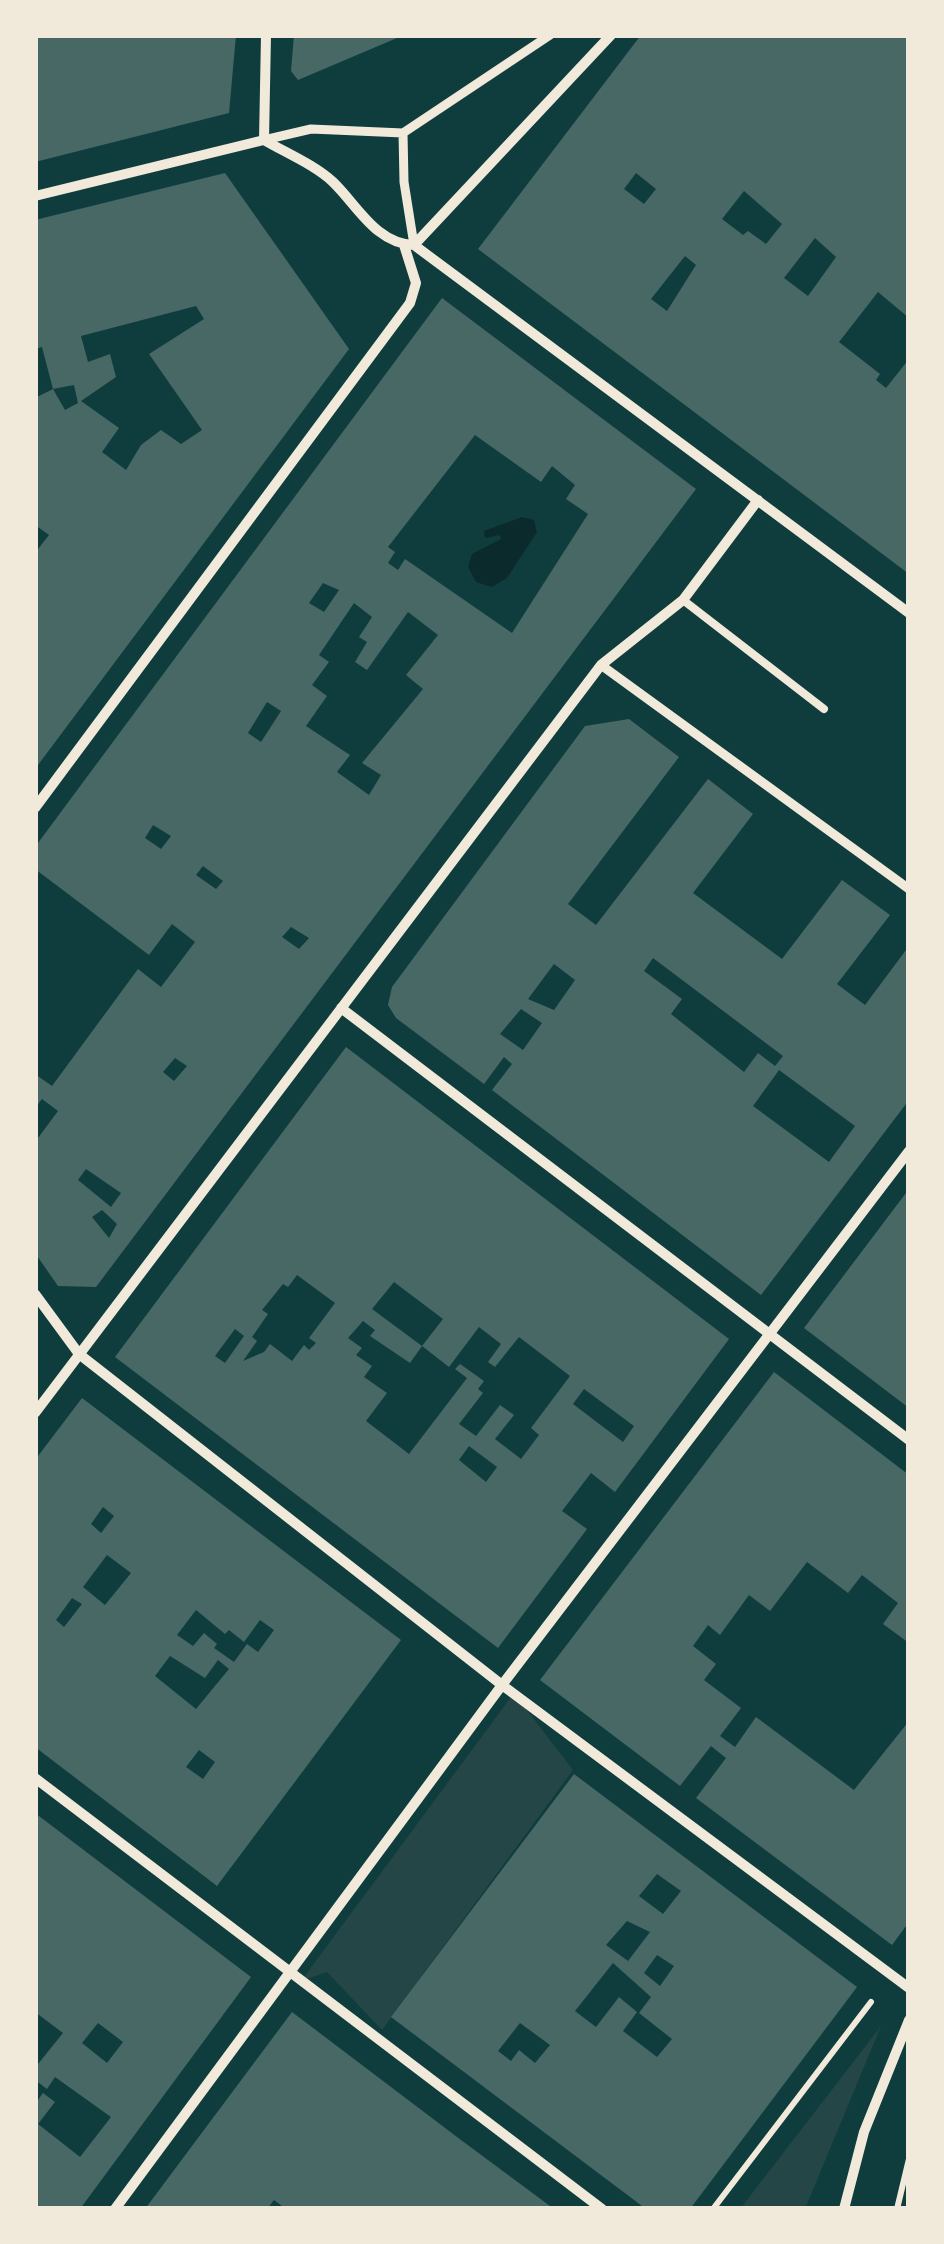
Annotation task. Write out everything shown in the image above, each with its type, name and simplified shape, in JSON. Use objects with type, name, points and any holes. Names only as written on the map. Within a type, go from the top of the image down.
[{"type":"street","points":[[264,140],[266,35]]},
{"type":"street","points":[[35,196],[311,129],[403,133],[550,35]]},
{"type":"street","points":[[409,245],[611,35]]},
{"type":"street","points":[[35,808],[410,304],[416,282],[409,245],[403,133]]},
{"type":"street","points":[[264,140],[331,180],[368,224],[409,245],[909,613]]},
{"type":"street","points":[[35,1413],[602,665],[683,600],[758,500]]},
{"type":"street","points":[[602,665],[909,888]]},
{"type":"street","points":[[341,1008],[909,1440]]},
{"type":"street","points":[[115,2209],[502,1685],[909,1150]]},
{"type":"street","points":[[35,1294],[79,1354],[502,1685],[909,1988]]},
{"type":"street","points":[[35,1778],[602,2209]]},
{"type":"street","points":[[844,2209],[864,2132],[909,2020]]},
{"type":"lane","points":[[683,600],[824,709]]},
{"type":"path","points":[[713,2209],[890,1977]]},
{"type":"path","points":[[897,2209],[909,2158]]},
{"type":"shaded area","points":[[522,517],[534,520],[537,532],[507,578],[492,587],[476,582],[468,567],[472,554],[501,539],[500,535],[485,538],[484,531]]},
{"type":"shaded area","points":[[514,1693],[573,1770],[382,2030],[327,1972],[301,1981]]},
{"type":"shaded area","points":[[881,2026],[805,2209],[740,2209]]},
{"type":"building","points":[[35,35],[236,35],[229,113],[35,162]]},
{"type":"building","points":[[294,35],[404,35],[298,80],[291,71]]},
{"type":"building","points":[[641,35],[909,35],[909,318],[878,292],[839,342],[880,374],[876,380],[886,388],[909,359],[909,574],[478,249]],"holes":[[[636,173],[656,189],[644,204],[624,189]],[[744,191],[782,224],[766,244],[748,231],[743,235],[722,219]],[[815,238],[836,257],[808,296],[784,278]],[[685,256],[696,265],[667,311],[651,299]]]},
{"type":"building","points":[[225,173],[349,349],[35,769],[35,553],[49,535],[35,525],[35,398],[53,389],[42,347],[35,349],[35,220]],"holes":[[[196,306],[204,319],[149,354],[202,430],[181,444],[161,430],[141,445],[126,470],[102,452],[119,428],[81,401],[116,377],[110,354],[88,362],[81,336]],[[74,385],[78,403],[65,410],[53,389]]]},
{"type":"building","points":[[442,298],[696,489],[96,1287],[58,1286],[35,1253],[35,1142],[58,1111],[42,1099],[35,1108],[35,1074],[52,1086],[138,969],[161,987],[195,942],[172,924],[149,955],[35,869],[35,847]],"holes":[[[475,435],[541,482],[552,466],[575,485],[566,499],[588,514],[512,633],[405,559],[398,570],[388,563],[395,552],[388,547]],[[323,583],[339,590],[324,612],[309,603]],[[354,603],[372,617],[359,637],[367,642],[355,662],[367,670],[408,612],[438,635],[406,675],[423,689],[362,763],[381,775],[369,795],[337,772],[350,755],[306,726],[327,696],[312,685],[329,662],[319,655]],[[267,702],[281,711],[261,742],[248,733]],[[153,825],[171,836],[161,849],[145,838]],[[203,866],[223,881],[216,889],[196,875]],[[291,927],[309,938],[299,949],[282,937]],[[175,1058],[187,1066],[174,1081],[163,1072]],[[86,1169],[121,1193],[111,1207],[78,1180]],[[102,1210],[117,1224],[109,1238],[92,1217]]]},
{"type":"building","points":[[629,719],[679,757],[568,904],[596,925],[708,779],[753,814],[693,893],[782,959],[842,880],[890,915],[837,984],[865,1005],[909,946],[909,1100],[761,1295],[492,1090],[512,1064],[504,1057],[484,1084],[396,1018],[388,1005],[392,987],[585,726]],"holes":[[[653,958],[783,1056],[775,1066],[758,1053],[744,1072],[671,1014],[682,999],[644,971]],[[554,964],[575,980],[554,1010],[528,999]],[[521,1009],[542,1023],[523,1050],[500,1034]],[[779,1070],[855,1126],[829,1162],[753,1106]]]},
{"type":"building","points":[[346,1047],[729,1339],[615,1492],[591,1473],[562,1511],[587,1529],[498,1648],[115,1357]],"holes":[[[297,1275],[335,1303],[309,1338],[316,1343],[309,1350],[304,1345],[292,1361],[270,1344],[264,1352],[243,1361],[257,1341],[252,1337],[268,1314],[262,1310],[283,1284],[288,1287]],[[394,1282],[443,1319],[422,1346],[372,1309]],[[363,1321],[375,1330],[370,1336],[410,1363],[422,1346],[449,1367],[479,1327],[501,1344],[488,1362],[495,1367],[519,1337],[570,1376],[531,1428],[539,1435],[521,1459],[495,1439],[514,1415],[500,1405],[476,1436],[459,1424],[483,1393],[478,1389],[484,1381],[460,1364],[455,1369],[467,1378],[409,1454],[366,1421],[387,1393],[364,1377],[372,1366],[356,1355],[362,1348],[348,1338]],[[235,1329],[244,1336],[225,1363],[215,1356]],[[584,1389],[634,1426],[623,1442],[573,1404]],[[469,1446],[497,1467],[486,1482],[459,1460]]]},
{"type":"building","points":[[909,1189],[909,1408],[804,1328]]},
{"type":"building","points":[[774,1372],[909,1475],[909,1643],[883,1624],[898,1603],[862,1575],[848,1593],[807,1562],[770,1611],[749,1595],[720,1635],[708,1625],[693,1646],[716,1664],[704,1680],[741,1708],[720,1736],[735,1747],[756,1717],[854,1790],[909,1721],[909,1922],[892,1945],[696,1798],[726,1758],[711,1746],[680,1786],[540,1680]]},
{"type":"building","points":[[82,1398],[401,1640],[217,1886],[35,1747],[35,1460]],"holes":[[[103,1507],[114,1516],[101,1533],[91,1524]],[[107,1555],[131,1573],[105,1605],[83,1587]],[[72,1598],[82,1604],[64,1627],[56,1620]],[[196,1610],[225,1634],[229,1630],[244,1642],[260,1620],[274,1630],[258,1652],[247,1644],[234,1662],[214,1648],[217,1644],[204,1633],[193,1646],[177,1635]],[[170,1656],[205,1678],[218,1660],[229,1669],[196,1709],[155,1676]],[[199,1750],[215,1762],[203,1779],[186,1767]]]},
{"type":"building","points":[[574,1774],[857,1987],[690,2209],[646,2209],[391,2017]],"holes":[[[657,1874],[681,1891],[663,1914],[639,1896]],[[627,1921],[650,1932],[628,1961],[606,1945]],[[657,1955],[674,1966],[660,1986],[644,1973]],[[613,1963],[651,1997],[639,2013],[672,2039],[657,2057],[623,2031],[637,2012],[619,1997],[596,2027],[575,2011]],[[520,2023],[550,2045],[535,2063],[519,2050],[511,2061],[498,2051]]]},
{"type":"building","points":[[35,1813],[251,1977],[80,2209],[35,2209],[35,2104],[43,2093],[55,2102],[38,2124],[80,2157],[111,2117],[55,2077],[47,2089],[35,2080],[35,2062],[38,2064],[63,2033],[35,2012]],"holes":[[[98,2023],[123,2042],[107,2063],[82,2043]]]},
{"type":"building","points":[[292,2012],[554,2209],[286,2209],[274,2200],[267,2209],[145,2209]]}]
